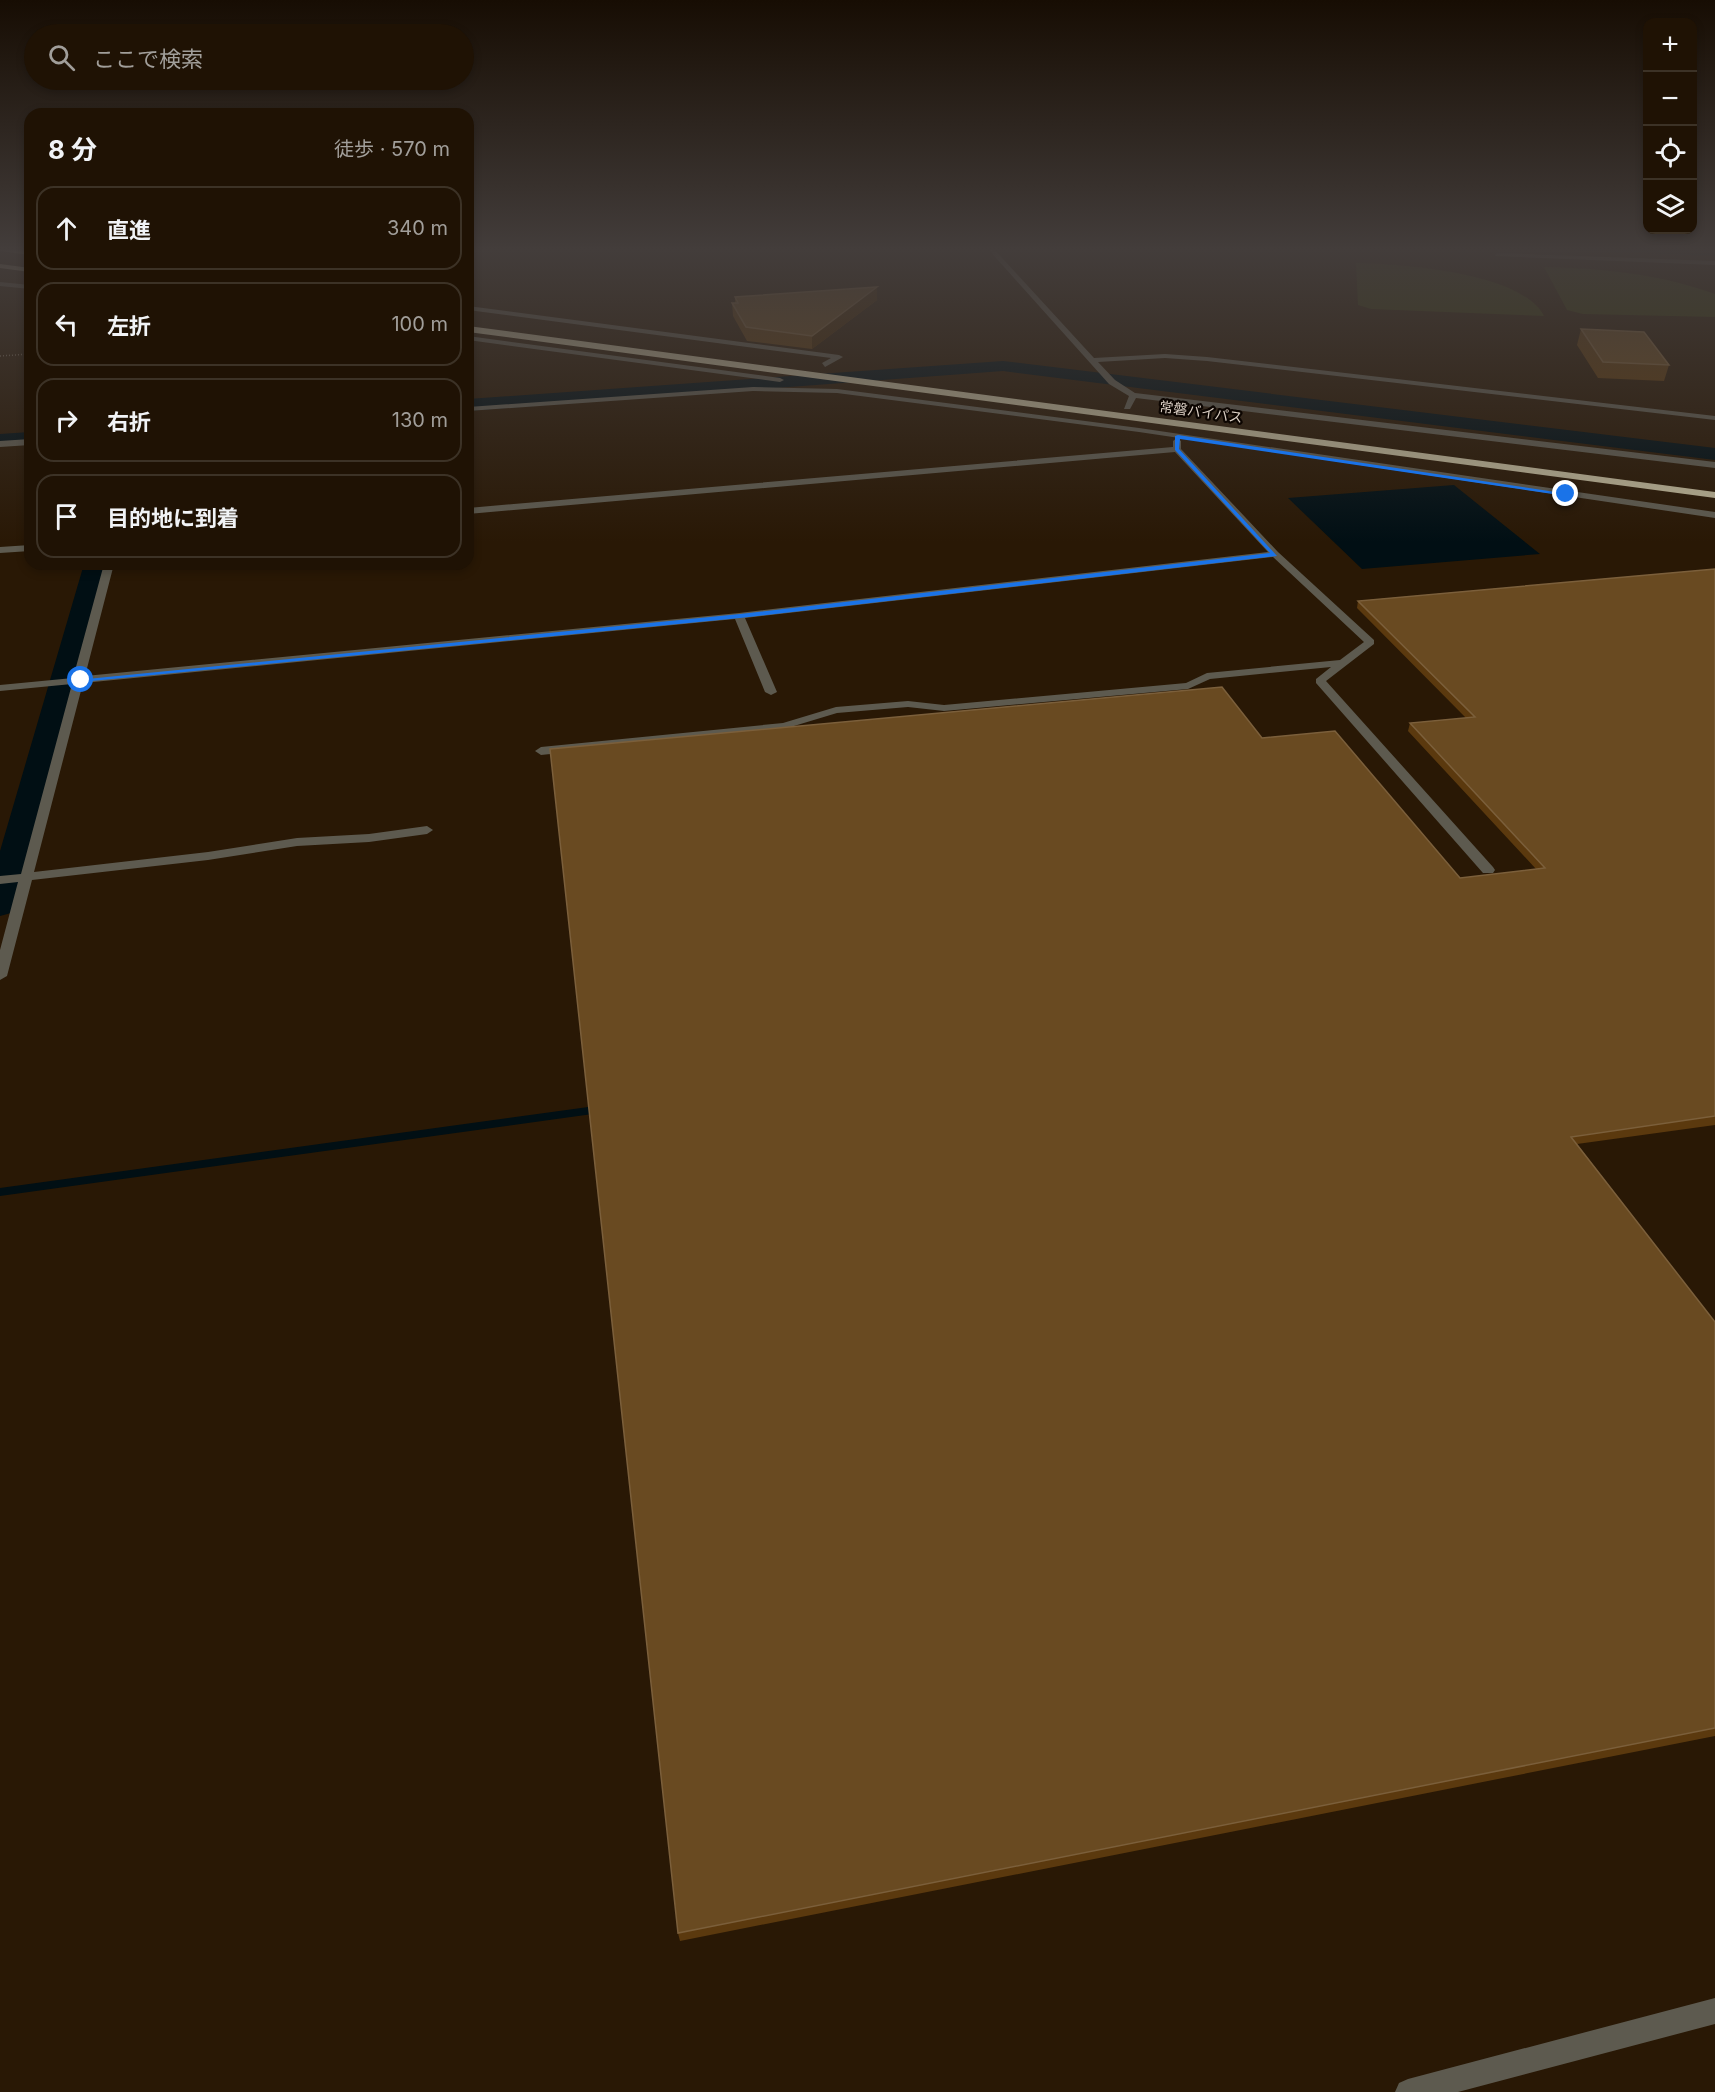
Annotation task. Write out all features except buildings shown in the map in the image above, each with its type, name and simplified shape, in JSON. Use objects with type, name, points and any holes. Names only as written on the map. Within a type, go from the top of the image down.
[{"type":"highway","name":"常磐バイパス","points":[[621,347],[824,370],[846,368]]},
{"type":"highway","name":"常磐バイパス","points":[[658,347],[824,370],[852,379],[1715,495]]},
{"type":"highway","name":"常磐バイパス","points":[[867,371],[1715,485]]},
{"type":"street","points":[[533,347],[797,382],[837,391],[1178,436],[1715,515]]},
{"type":"street","points":[[760,347],[839,357],[824,370]]},
{"type":"street","points":[[1080,347],[1112,382],[1132,395],[1715,465]]},
{"type":"street","points":[[1092,360],[1165,356],[1207,359],[1715,418]]},
{"type":"street","points":[[474,401],[643,388]]},
{"type":"street","points":[[474,409],[753,389],[837,391]]},
{"type":"street","points":[[1127,406],[1132,395]]},
{"type":"street","points":[[1178,423],[1177,449],[1275,554],[1370,642],[1320,681],[1488,870]]},
{"type":"street","points":[[0,437],[24,435]]},
{"type":"street","points":[[0,444],[24,442]]},
{"type":"street","points":[[474,509],[1177,449]]},
{"type":"street","points":[[0,550],[24,548]]},
{"type":"street","points":[[0,688],[740,616],[1275,554]]},
{"type":"street","points":[[0,976],[107,570]]},
{"type":"street","points":[[740,616],[771,692]]},
{"type":"street","points":[[541,750],[784,726],[836,710],[908,704],[944,708],[1188,686],[1207,676],[1343,663]]},
{"type":"street","points":[[0,880],[297,842],[369,838],[427,830]]},
{"type":"street","points":[[1408,2092],[1715,2011]]},
{"type":"path","points":[[0,356],[24,354]]},
{"type":"shaded area","points":[[1454,485],[1540,554],[1362,569],[1288,498]]},
{"type":"waterway","points":[[474,405],[1003,366],[1715,454]]},
{"type":"waterway","points":[[0,440],[24,438]]},
{"type":"waterway","points":[[0,906],[94,570]]},
{"type":"waterway","points":[[0,1192],[603,1109]]},
{"type":"route","points":[[81,680],[740,616],[1275,554],[1177,449],[1178,436],[1566,494]]}]
